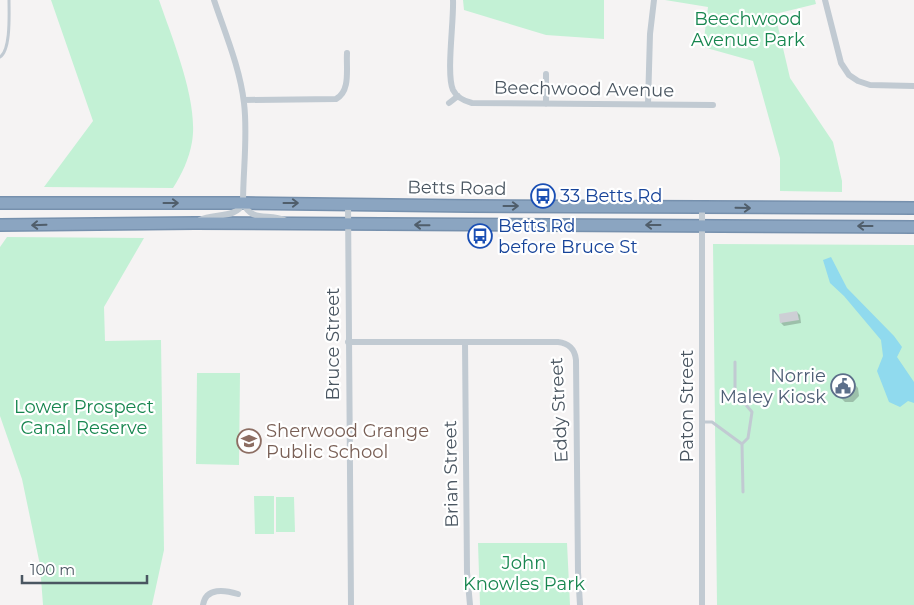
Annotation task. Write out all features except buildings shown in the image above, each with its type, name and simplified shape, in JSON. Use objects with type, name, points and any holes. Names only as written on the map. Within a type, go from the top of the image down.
[{"type":"highway","name":"Betts Road","points":[[0,203],[348,203],[478,206],[914,208]]},
{"type":"highway","name":"Betts Road","points":[[0,225],[195,223],[914,227]]},
{"type":"street","points":[[214,0],[238,73],[244,100],[246,131],[243,203],[246,210],[251,214],[278,217],[290,224]]},
{"type":"street","points":[[450,103],[458,96],[453,89],[451,80],[453,0]]},
{"type":"street","points":[[648,104],[650,34],[654,0]]},
{"type":"street","points":[[825,0],[840,63],[849,75],[858,81],[870,85],[914,86]]},
{"type":"street","points":[[244,100],[343,98],[346,86],[346,53]]},
{"type":"street","points":[[546,74],[546,104]]},
{"type":"street","name":"Beechwood Avenue","points":[[458,96],[464,101],[472,103],[712,105]]},
{"type":"street","points":[[195,223],[206,218],[236,211],[243,203]]},
{"type":"street","name":"Bruce Street","points":[[348,203],[351,605]]},
{"type":"street","name":"Paton Street","points":[[702,207],[702,605]]},
{"type":"street","name":"Eddy Street","points":[[348,342],[562,342],[570,347],[575,353],[580,605]]},
{"type":"street","name":"Brian Street","points":[[465,342],[470,605]]},
{"type":"street","points":[[203,605],[207,596],[214,591],[238,594]]},
{"type":"lane","points":[[0,57],[4,55],[7,47],[9,0]]},
{"type":"lane","points":[[735,362],[735,392],[752,412],[748,438],[742,444],[743,492]]},
{"type":"lane","points":[[702,422],[712,422],[742,444]]},
{"type":"green space","points":[[51,0],[159,0],[183,70],[192,108],[192,142],[182,172],[173,188],[44,187],[93,121]]},
{"type":"green space","points":[[463,0],[604,0],[604,39],[546,35],[464,10]]},
{"type":"green space","name":"Beechwood Avenue Park","points":[[665,0],[815,0],[816,4],[775,14],[790,78],[833,142],[842,181],[842,192],[780,191],[780,158],[753,61],[703,47],[708,7]]},
{"type":"green space","name":"Lower Prospect Canal Reserve","points":[[7,237],[144,238],[104,307],[105,341],[161,340],[164,550],[152,605],[43,605],[40,565],[22,479],[0,416],[0,247]]},
{"type":"green space","points":[[713,244],[914,245],[914,605],[717,605]]},
{"type":"green space","points":[[197,373],[240,373],[239,465],[196,464]]},
{"type":"green space","points":[[254,496],[274,496],[274,534],[255,534]]},
{"type":"green space","points":[[276,497],[294,497],[295,532],[276,532]]},
{"type":"green space","name":"John Knowles Park","points":[[478,543],[567,543],[570,605],[480,605]]},
{"type":"water","points":[[831,257],[847,288],[894,336],[902,347],[897,357],[914,382],[914,403],[908,401],[900,407],[889,402],[877,371],[883,356],[881,340],[844,296],[830,283],[823,260]]},
{"type":"place","name":"33 Betts Rd","points":[[543,196]]},
{"type":"place","name":"Betts Rd before Bruce St","points":[[480,236]]},
{"type":"place","name":"Norrie Maley Kiosk","points":[[843,386]]},
{"type":"place","name":"Sherwood Grange Public School","points":[[249,441]]}]
